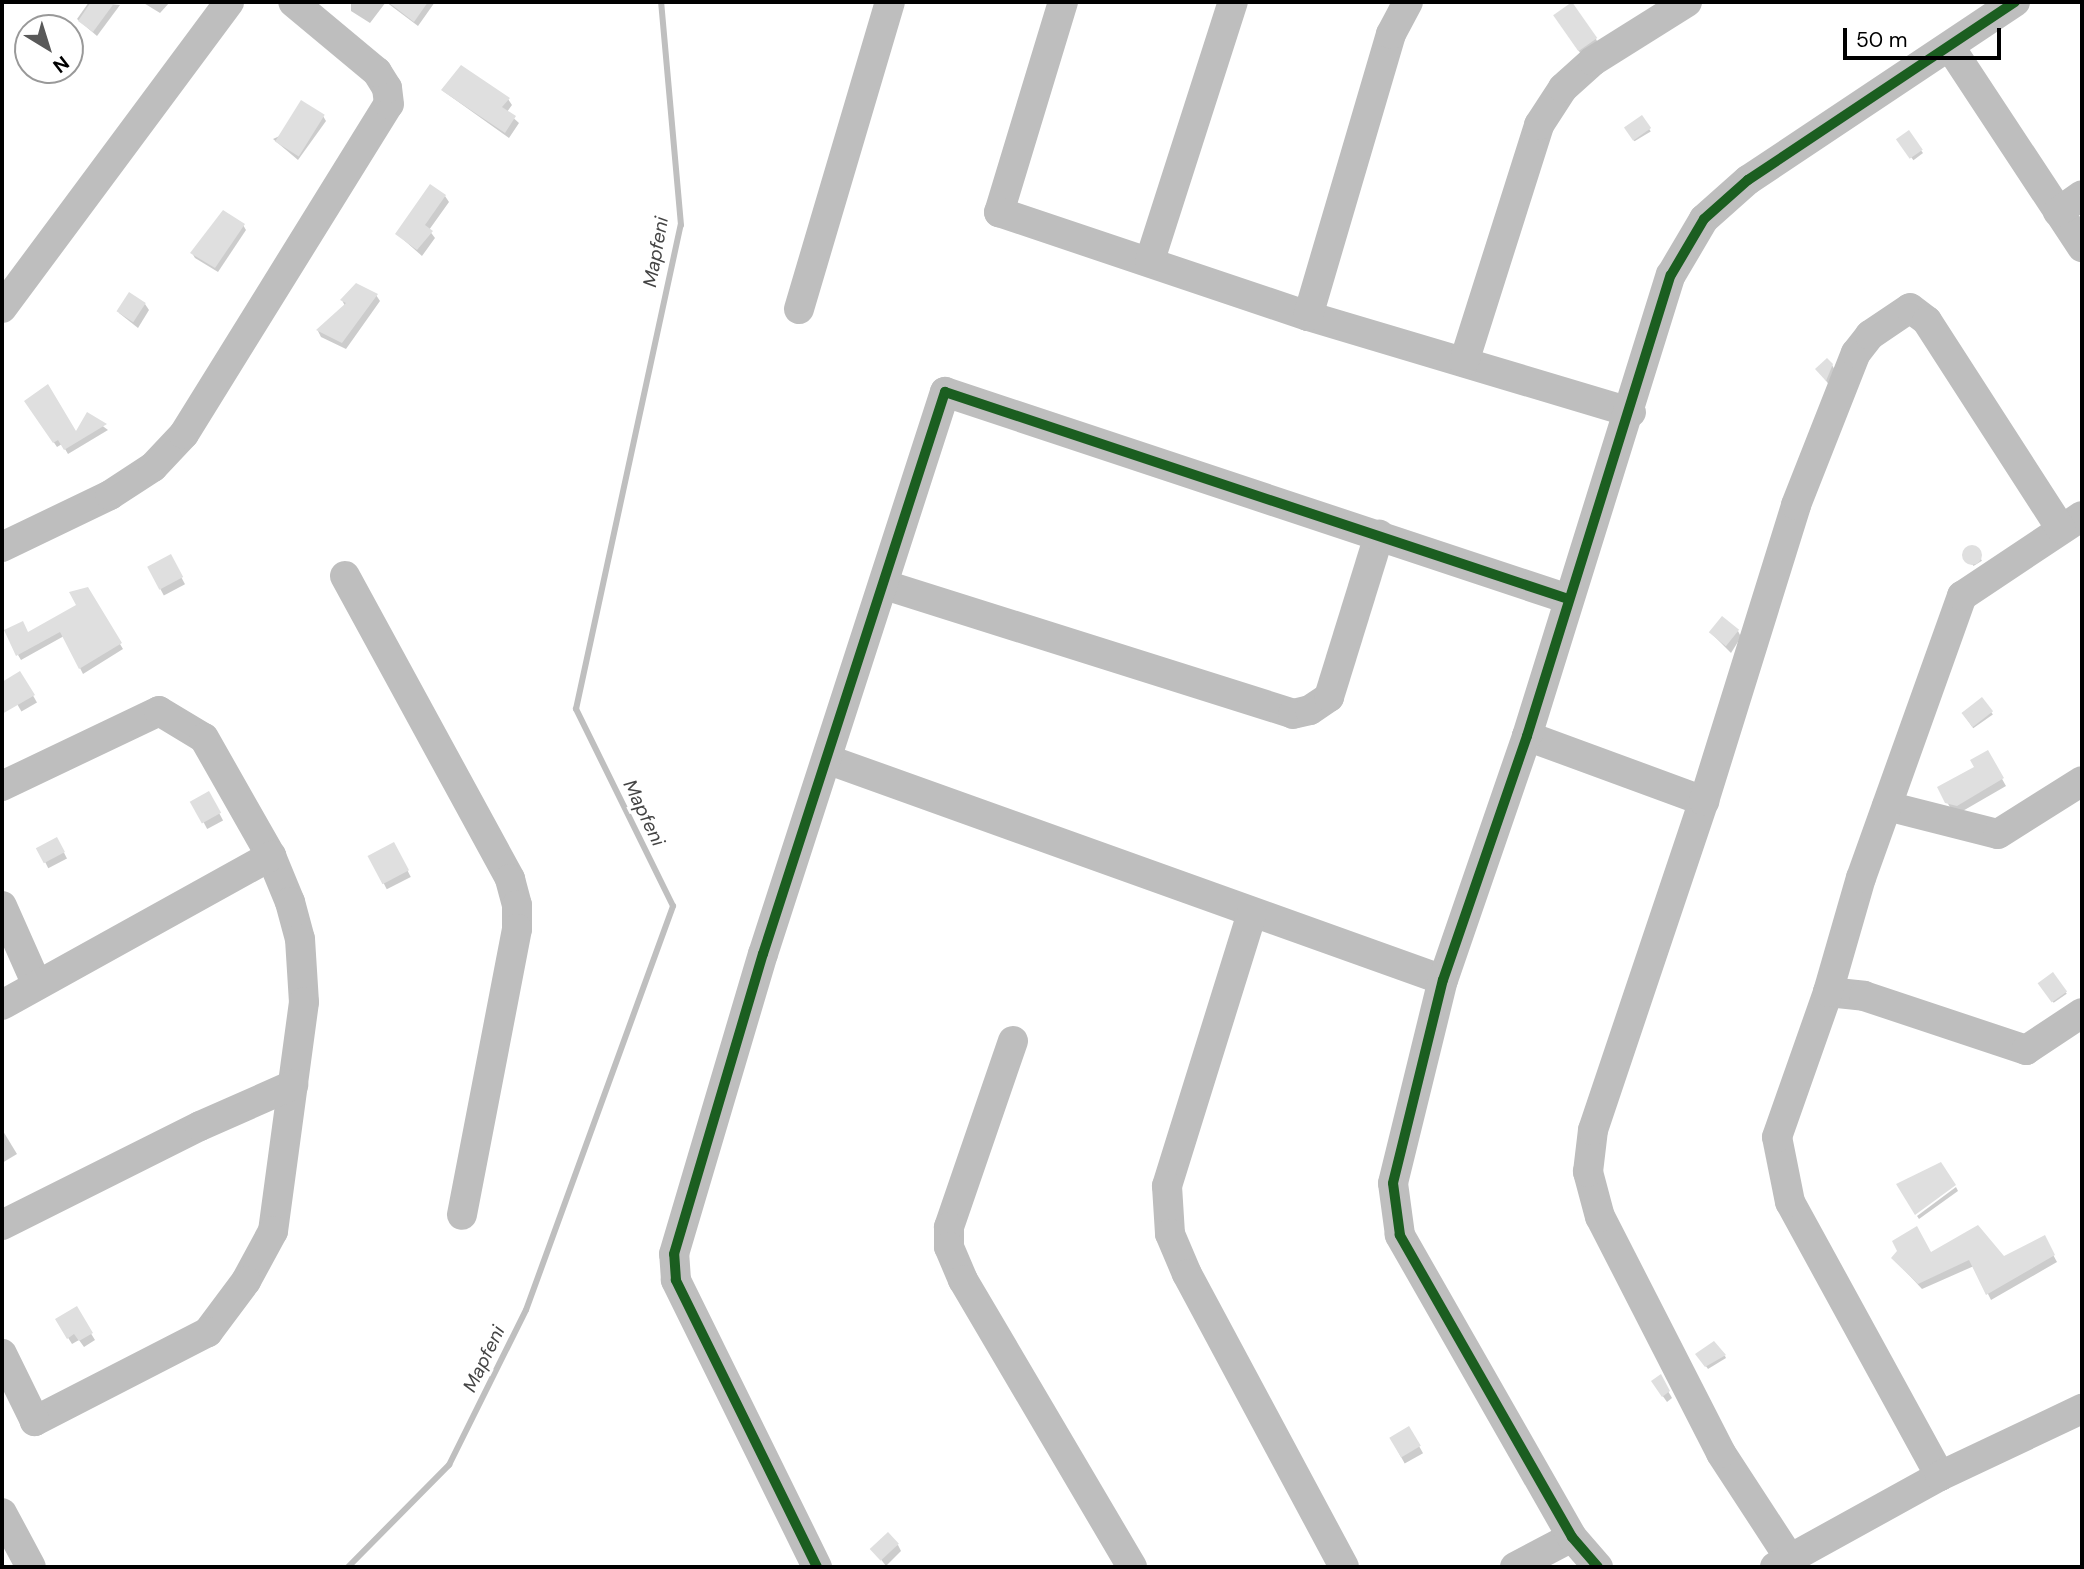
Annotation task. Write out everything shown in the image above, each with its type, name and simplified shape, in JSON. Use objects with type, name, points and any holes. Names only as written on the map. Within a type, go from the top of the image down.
[{"type":"street","points":[[2,307],[229,2]]},
{"type":"street","points":[[2,547],[110,495],[153,467],[184,434],[389,104],[387,88],[377,72],[293,2]]},
{"type":"street","points":[[799,309],[890,2]]},
{"type":"street","points":[[1063,2],[999,212],[1150,260],[1308,316],[1631,412]]},
{"type":"street","points":[[1150,260],[1233,2]]},
{"type":"street","points":[[1308,316],[1391,34],[1408,2]]},
{"type":"street","points":[[1464,362],[1539,125],[1563,88],[1593,61],[1688,2]]},
{"type":"street","points":[[1598,1567],[1572,1536],[1399,1235],[1392,1204],[1393,1183],[1443,980],[1527,736],[1567,599],[1631,412],[1671,275],[1704,219],[1748,180],[2015,2]]},
{"type":"street","points":[[1950,47],[2082,247]]},
{"type":"street","points":[[2058,212],[2082,195]]},
{"type":"street","points":[[1940,1476],[1790,1202],[1781,1174],[1777,1138],[1888,806],[1962,596],[2072,523],[1927,321],[1910,308],[1870,335],[1856,353],[1796,505],[1704,801],[1593,1130],[1588,1172],[1600,1217],[1714,1440],[1782,1563],[1940,1476],[2082,1409]]},
{"type":"street","points":[[817,1567],[676,1280],[673,1265],[763,954],[829,760],[945,392],[1567,599]]},
{"type":"street","points":[[885,585],[1293,714],[1310,710],[1329,696],[1379,535]]},
{"type":"street","points":[[345,576],[510,879],[517,905],[517,929],[462,1215]]},
{"type":"street","points":[[2,786],[159,711],[204,738],[271,856],[300,939],[304,1002],[272,1231],[246,1281],[208,1332],[172,1354],[35,1420],[2,1354]]},
{"type":"street","points":[[1527,736],[1704,801]]},
{"type":"street","points":[[829,760],[1443,980]]},
{"type":"street","points":[[1888,806],[1998,834],[2082,781]]},
{"type":"street","points":[[2,1005],[271,856]]},
{"type":"street","points":[[2,906],[37,985]]},
{"type":"street","points":[[1252,913],[1167,1186],[1170,1234],[1187,1274],[1344,1567]]},
{"type":"street","points":[[1828,992],[1864,996],[2026,1050],[2082,1013]]},
{"type":"street","points":[[1013,1041],[949,1227],[949,1248],[963,1280],[1132,1567]]},
{"type":"street","points":[[2,1225],[200,1126],[293,1085]]},
{"type":"street","points":[[2,1513],[31,1567]]},
{"type":"street","points":[[1515,1567],[1572,1536]]},
{"type":"building","points":[[91,2],[115,2],[93,32],[84,25],[83,14]]},
{"type":"building","points":[[388,2],[428,2],[414,22]]},
{"type":"building","points":[[1572,2],[1597,38],[1578,51],[1553,15]]},
{"type":"building","points":[[461,65],[510,98],[502,107],[516,116],[505,133],[441,90]]},
{"type":"building","points":[[301,100],[325,115],[299,156],[275,142]]},
{"type":"building","points":[[1642,115],[1651,128],[1633,141],[1624,128]]},
{"type":"building","points":[[1909,130],[1923,150],[1910,159],[1896,139]]},
{"type":"building","points":[[430,184],[446,195],[425,225],[433,231],[417,250],[395,234]]},
{"type":"building","points":[[223,210],[245,224],[215,268],[190,253]]},
{"type":"building","points":[[356,283],[378,294],[342,343],[316,330],[346,303],[340,300]]},
{"type":"building","points":[[129,292],[146,303],[133,322],[116,311]]},
{"type":"building","points":[[1827,358],[1833,364],[1826,381],[1815,369]]},
{"type":"building","points":[[48,384],[76,431],[87,412],[107,424],[64,450],[58,440],[53,443],[24,401]]},
{"type":"building","points":[[1972,545],[1979,548],[1982,555],[1979,562],[1972,565],[1965,562],[1962,555],[1965,548]]},
{"type":"building","points":[[171,554],[183,577],[159,590],[147,567]]},
{"type":"building","points":[[88,587],[122,643],[79,669],[60,632],[16,656],[4,630],[23,621],[28,632],[76,605],[69,592]]},
{"type":"building","points":[[1722,616],[1739,630],[1726,646],[1709,632]]},
{"type":"building","points":[[20,671],[35,695],[2,714],[2,682]]},
{"type":"building","points":[[1982,697],[1993,711],[1973,727],[1962,713]]},
{"type":"building","points":[[1988,750],[2004,778],[1957,806],[1945,803],[1937,787],[1974,767],[1970,760]]},
{"type":"building","points":[[209,791],[221,813],[202,824],[190,802]]},
{"type":"building","points":[[57,837],[65,852],[44,863],[36,848]]},
{"type":"building","points":[[394,842],[409,870],[383,884],[368,856]]},
{"type":"building","points":[[2053,972],[2067,991],[2052,1003],[2038,983]]},
{"type":"building","points":[[1941,1162],[1956,1185],[1915,1215],[1896,1184]]},
{"type":"building","points":[[1978,1225],[2004,1256],[2045,1235],[2055,1255],[1986,1295],[1969,1260],[1918,1284],[1891,1258],[1897,1251],[1892,1241],[1917,1226],[1931,1252]]},
{"type":"building","points":[[77,1306],[93,1333],[79,1341],[74,1334],[67,1339],[55,1319]]},
{"type":"building","points":[[1714,1341],[1726,1355],[1705,1367],[1695,1354]]},
{"type":"building","points":[[1661,1374],[1670,1391],[1662,1397],[1651,1381]]},
{"type":"building","points":[[1409,1426],[1421,1446],[1401,1458],[1389,1438]]},
{"type":"building","points":[[888,1532],[899,1544],[881,1561],[870,1549]]},
{"type":"waterway","name":"Mapfeni","points":[[348,1567],[449,1465],[526,1310],[673,906],[576,709],[681,225],[661,2]]},
{"type":"cycle path","points":[[1598,1567],[1572,1537],[1400,1235],[1393,1183],[1443,980],[1527,736],[1671,275],[1704,219],[1748,180],[2015,2]]},
{"type":"cycle path","points":[[817,1567],[676,1280],[674,1254],[763,954],[945,392],[1568,599]]}]
